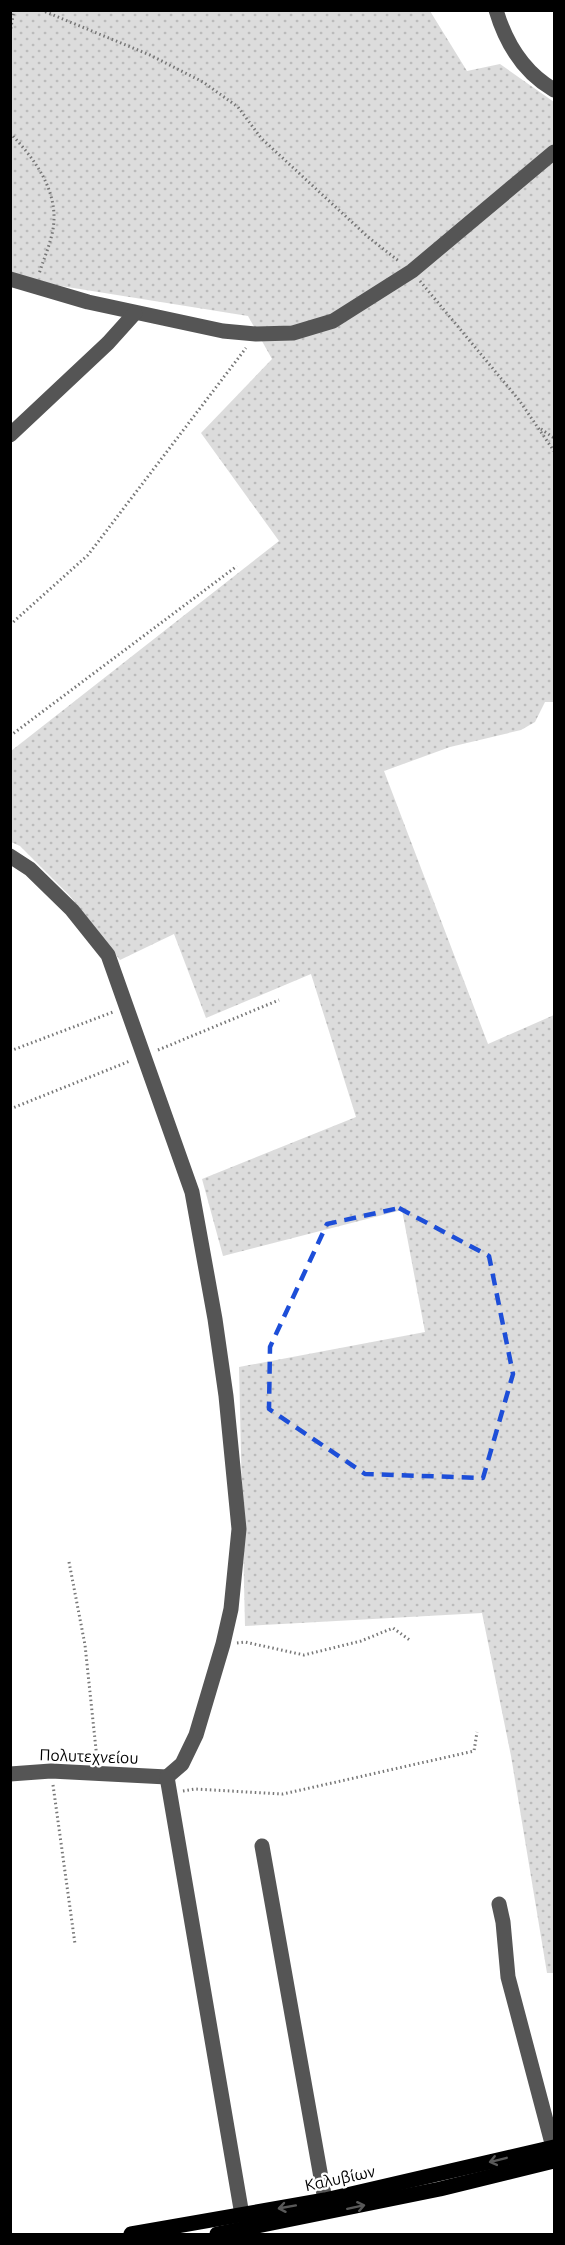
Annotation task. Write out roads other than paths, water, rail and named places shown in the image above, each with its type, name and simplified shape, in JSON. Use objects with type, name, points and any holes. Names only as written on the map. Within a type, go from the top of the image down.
[{"type":"main road","name":"Καλυβίων","points":[[131,2235],[325,2200],[554,2152]]},
{"type":"main road","name":"Καλυβίων","points":[[217,2235],[256,2231],[440,2189],[554,2152]]},
{"type":"street","points":[[496,10],[503,35],[522,64],[555,90]]},
{"type":"street","points":[[10,279],[135,313],[223,331],[256,334],[293,333],[333,321],[412,271],[555,152]]},
{"type":"street","points":[[10,435],[83,367],[135,313]]},
{"type":"street","points":[[10,856],[30,869],[72,910],[108,955],[128,1006],[192,1192],[215,1319],[226,1396],[239,1529],[231,1609],[196,1735],[182,1764],[167,1785],[243,2215]]},
{"type":"street","name":"Πολυτεχνείου","points":[[10,1774],[51,1771],[98,1773],[167,1785]]},
{"type":"street","points":[[262,1846],[325,2200]]},
{"type":"street","points":[[499,1905],[503,1922],[508,1977],[554,2152]]}]
